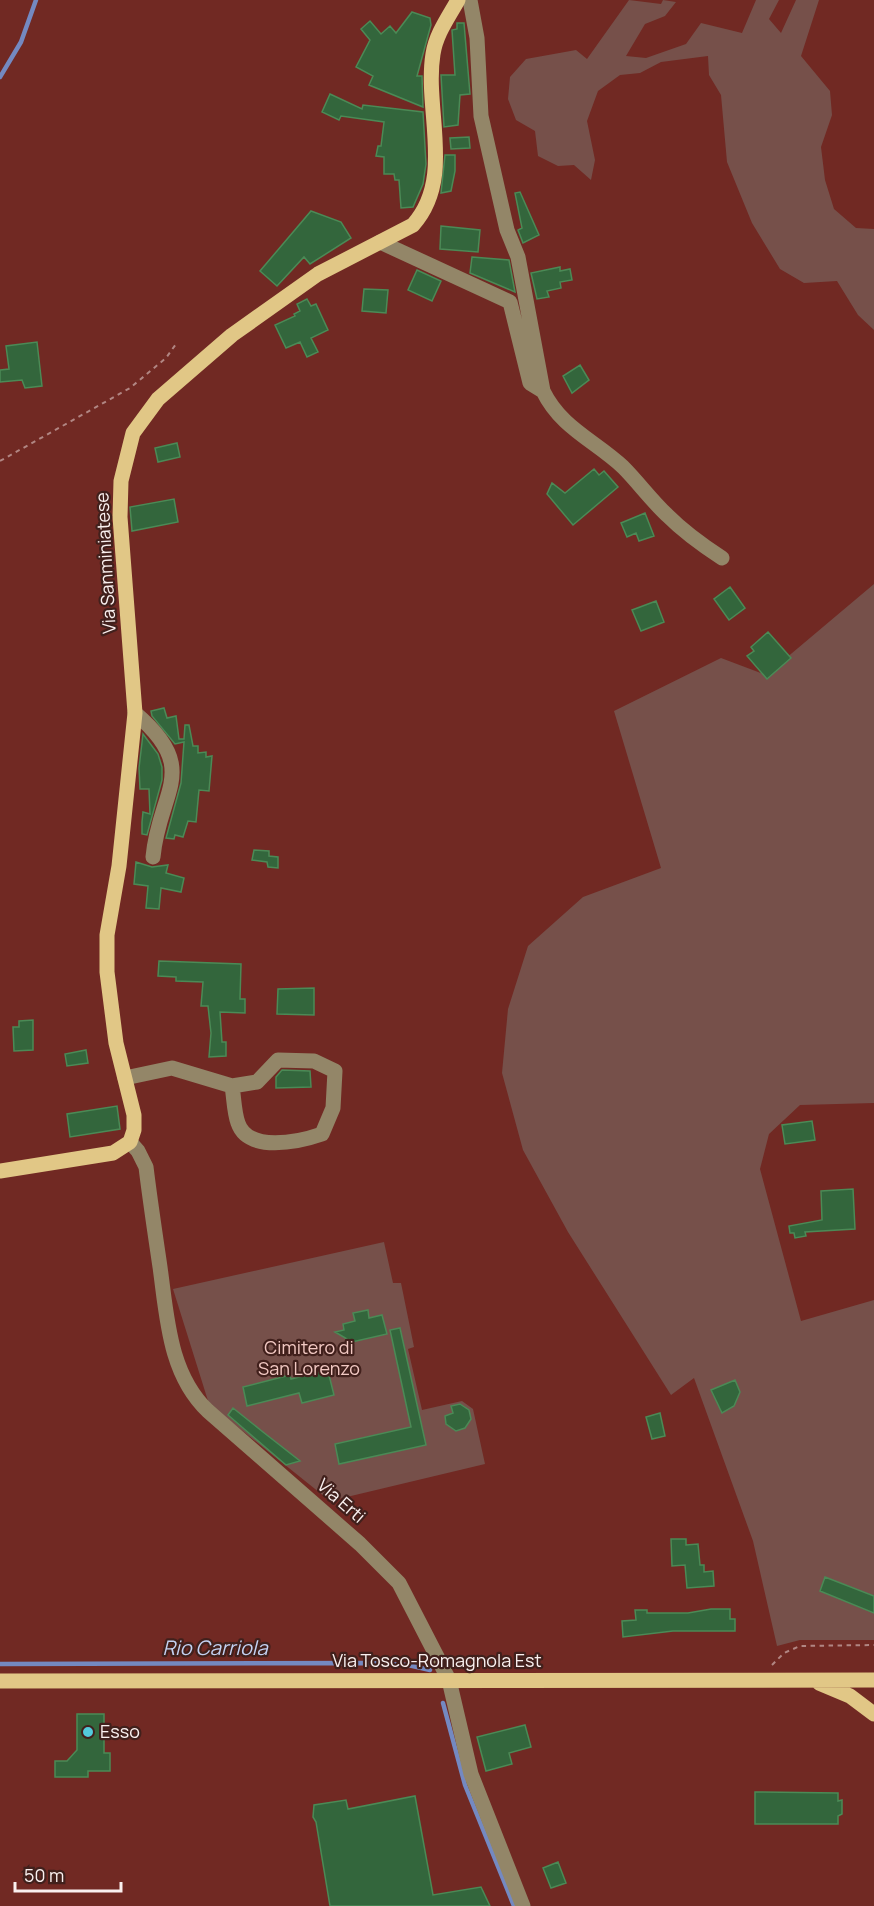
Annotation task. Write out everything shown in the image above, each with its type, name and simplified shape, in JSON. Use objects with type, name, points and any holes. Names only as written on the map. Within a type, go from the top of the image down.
[{"type":"main road","name":"Via Sanminiatese","points":[[130,1142],[134,1130],[134,1115],[116,1043],[107,972],[107,935],[119,866],[135,713],[120,517],[122,481],[133,433],[158,399],[232,335],[318,274],[412,225],[431,194],[435,170],[431,76],[433,55],[437,37],[458,0]]},
{"type":"main road","points":[[0,1171],[93,1158],[113,1153],[130,1142]]},
{"type":"main road","points":[[804,1679],[839,1690],[874,1714]]},
{"type":"main road","name":"Via Tosco-Romagnola Est","points":[[0,1681],[874,1680]]},
{"type":"street","points":[[470,0],[477,38],[483,126],[507,230],[518,257],[543,391],[552,410],[586,441],[622,466],[666,515],[722,558]]},
{"type":"street","points":[[380,242],[510,302],[530,383],[543,391]]},
{"type":"street","points":[[135,713],[154,730],[166,747],[171,764],[172,782],[169,801],[158,821],[153,857]]},
{"type":"street","points":[[125,1078],[172,1068],[232,1086],[257,1082],[278,1060],[314,1061],[335,1071],[333,1108],[322,1134],[302,1141],[277,1144],[249,1138],[238,1124],[232,1086]]},
{"type":"street","name":"Via Erti","points":[[130,1142],[138,1151],[146,1167],[170,1341],[196,1400],[360,1544],[399,1583],[449,1680],[471,1774],[523,1906]]},
{"type":"path","points":[[0,461],[130,388],[166,358],[176,344]]},
{"type":"path","points":[[765,1671],[784,1653],[800,1646],[874,1645]]},
{"type":"green space","points":[[629,0],[661,4],[663,0],[676,2],[665,16],[645,24],[626,56],[646,58],[686,44],[701,23],[742,33],[756,0],[779,0],[769,19],[781,33],[796,0],[819,0],[801,56],[830,91],[832,115],[821,147],[825,180],[834,209],[856,228],[874,229],[874,330],[858,315],[837,281],[804,283],[780,269],[752,223],[727,162],[721,95],[709,75],[708,56],[661,62],[640,73],[620,75],[598,91],[587,121],[595,160],[591,180],[574,165],[558,166],[538,156],[535,131],[516,120],[508,99],[510,77],[526,59],[576,50],[587,59]]},
{"type":"green space","points":[[874,584],[874,1103],[800,1105],[769,1134],[760,1169],[801,1321],[874,1300],[874,1640],[800,1640],[777,1646],[753,1541],[694,1378],[671,1395],[568,1232],[523,1150],[502,1073],[508,1009],[528,946],[583,897],[661,868],[614,711],[721,658],[766,675]]},
{"type":"green space","name":"Cimitero di San Lorenzo","points":[[384,1242],[393,1283],[401,1283],[414,1347],[408,1349],[422,1410],[462,1401],[473,1409],[485,1464],[330,1501],[209,1404],[173,1289]]},
{"type":"building","points":[[412,12],[430,18],[431,25],[417,76],[422,76],[423,107],[369,85],[373,76],[356,67],[370,40],[361,29],[370,21],[381,34],[390,26],[396,33]]},
{"type":"building","points":[[457,23],[464,23],[470,94],[460,95],[458,125],[444,127],[441,75],[455,75],[452,30],[457,29]]},
{"type":"building","points":[[330,94],[362,109],[363,105],[423,112],[426,164],[423,184],[413,207],[401,208],[399,180],[395,180],[394,174],[384,174],[384,157],[376,156],[378,146],[381,146],[384,122],[341,116],[339,120],[322,112]]},
{"type":"building","points":[[469,137],[470,148],[451,149],[450,138]]},
{"type":"building","points":[[445,155],[455,155],[455,171],[451,191],[441,193]]},
{"type":"building","points":[[520,192],[539,235],[523,243],[518,230],[522,228],[515,193]]},
{"type":"building","points":[[311,211],[341,222],[351,238],[310,264],[304,257],[277,286],[260,271]]},
{"type":"building","points":[[441,226],[480,230],[478,252],[440,249]]},
{"type":"building","points":[[472,257],[509,260],[515,292],[470,273]]},
{"type":"building","points":[[560,267],[560,271],[570,269],[572,280],[560,282],[561,288],[547,291],[549,297],[537,299],[531,273]]},
{"type":"building","points":[[417,270],[441,281],[432,301],[408,290]]},
{"type":"building","points":[[364,289],[388,290],[386,313],[362,311]]},
{"type":"building","points":[[307,299],[311,306],[316,304],[328,330],[311,338],[318,352],[307,357],[300,342],[286,348],[275,325],[295,316],[294,314],[300,311],[297,304]]},
{"type":"building","points":[[37,342],[42,386],[25,388],[22,380],[0,382],[0,370],[9,369],[6,346]]},
{"type":"building","points":[[580,365],[589,380],[572,393],[563,376]]},
{"type":"building","points":[[177,443],[180,457],[158,462],[155,448]]},
{"type":"building","points":[[594,469],[599,475],[604,471],[618,487],[573,525],[547,494],[552,483],[565,493]]},
{"type":"building","points":[[174,499],[178,522],[132,531],[130,507]]},
{"type":"building","points":[[645,513],[654,536],[639,541],[636,533],[627,537],[621,523]]},
{"type":"building","points":[[730,587],[745,608],[729,620],[714,599]]},
{"type":"building","points":[[656,601],[664,622],[641,631],[632,610]]},
{"type":"building","points":[[768,632],[791,658],[767,679],[747,656],[754,651],[751,647]]},
{"type":"building","points":[[164,708],[167,718],[176,716],[179,739],[184,739],[185,725],[189,725],[193,746],[198,746],[198,753],[206,752],[206,757],[212,756],[209,791],[199,790],[196,822],[188,821],[183,837],[175,835],[174,839],[166,838],[181,783],[184,742],[175,744],[152,716],[151,711]]},
{"type":"building","points":[[143,734],[158,754],[162,767],[162,780],[147,835],[142,834],[142,822],[143,812],[150,814],[149,789],[140,789],[139,768]]},
{"type":"building","points":[[254,850],[269,851],[269,856],[278,857],[278,868],[268,867],[267,862],[252,860]]},
{"type":"building","points":[[136,862],[152,867],[168,865],[166,873],[184,878],[181,892],[161,888],[159,909],[146,908],[148,886],[134,884]]},
{"type":"building","points":[[159,961],[241,964],[240,999],[245,999],[245,1013],[220,1012],[222,1042],[226,1042],[226,1056],[209,1057],[211,1033],[208,1006],[201,1006],[203,982],[176,981],[176,977],[158,976]]},
{"type":"building","points":[[314,988],[314,1015],[277,1014],[278,989]]},
{"type":"building","points":[[33,1020],[33,1050],[14,1051],[13,1027],[19,1027],[19,1021]]},
{"type":"building","points":[[86,1050],[88,1063],[67,1066],[65,1054]]},
{"type":"building","points":[[282,1070],[310,1071],[311,1087],[276,1088],[276,1077]]},
{"type":"building","points":[[117,1106],[120,1129],[70,1137],[67,1114]]},
{"type":"building","points":[[812,1121],[815,1140],[785,1144],[782,1125]]},
{"type":"building","points":[[853,1189],[855,1229],[805,1232],[806,1236],[795,1238],[794,1233],[790,1233],[789,1226],[822,1220],[821,1191]]},
{"type":"building","points":[[368,1310],[369,1318],[382,1315],[387,1334],[352,1342],[335,1332],[344,1330],[343,1324],[355,1321],[353,1313]]},
{"type":"building","points":[[400,1328],[426,1445],[339,1464],[335,1444],[411,1427],[390,1330]]},
{"type":"building","points":[[328,1371],[334,1395],[302,1403],[299,1393],[247,1406],[243,1387],[290,1375],[291,1379]]},
{"type":"building","points":[[735,1380],[740,1392],[734,1406],[722,1413],[711,1390]]},
{"type":"building","points":[[460,1404],[469,1410],[471,1419],[465,1428],[456,1431],[446,1424],[445,1416],[453,1413],[451,1406]]},
{"type":"building","points":[[233,1408],[300,1461],[286,1465],[228,1415]]},
{"type":"building","points":[[660,1413],[665,1436],[652,1439],[646,1417]]},
{"type":"building","points":[[671,1539],[686,1539],[686,1545],[698,1544],[700,1565],[704,1565],[704,1572],[713,1571],[714,1586],[687,1588],[685,1565],[672,1566]]},
{"type":"building","points":[[825,1577],[874,1596],[874,1613],[820,1591]]},
{"type":"building","points":[[711,1609],[730,1609],[730,1619],[735,1619],[735,1631],[673,1631],[623,1637],[622,1621],[636,1620],[635,1610],[647,1610],[647,1613],[688,1613]]},
{"type":"building","points":[[77,1714],[104,1714],[104,1753],[110,1753],[110,1771],[88,1771],[88,1777],[55,1777],[55,1761],[67,1761],[77,1750]]},
{"type":"building","points":[[525,1725],[531,1747],[509,1753],[512,1764],[486,1771],[477,1737]]},
{"type":"building","points":[[755,1792],[838,1793],[838,1801],[842,1800],[842,1814],[838,1816],[838,1824],[755,1824]]},
{"type":"building","points":[[415,1796],[433,1895],[481,1887],[490,1906],[330,1906],[316,1822],[313,1817],[314,1805],[346,1800],[348,1809]]},
{"type":"building","points":[[558,1862],[566,1883],[551,1888],[543,1868]]},
{"type":"waterway","points":[[0,77],[21,42],[36,0]]},
{"type":"waterway","name":"Rio Carriola","points":[[0,1664],[371,1663],[408,1665],[430,1670]]},
{"type":"waterway","name":"Rio Carriola","points":[[443,1703],[465,1785],[514,1906]]},
{"type":"place","name":"Esso","points":[[88,1732]]}]
